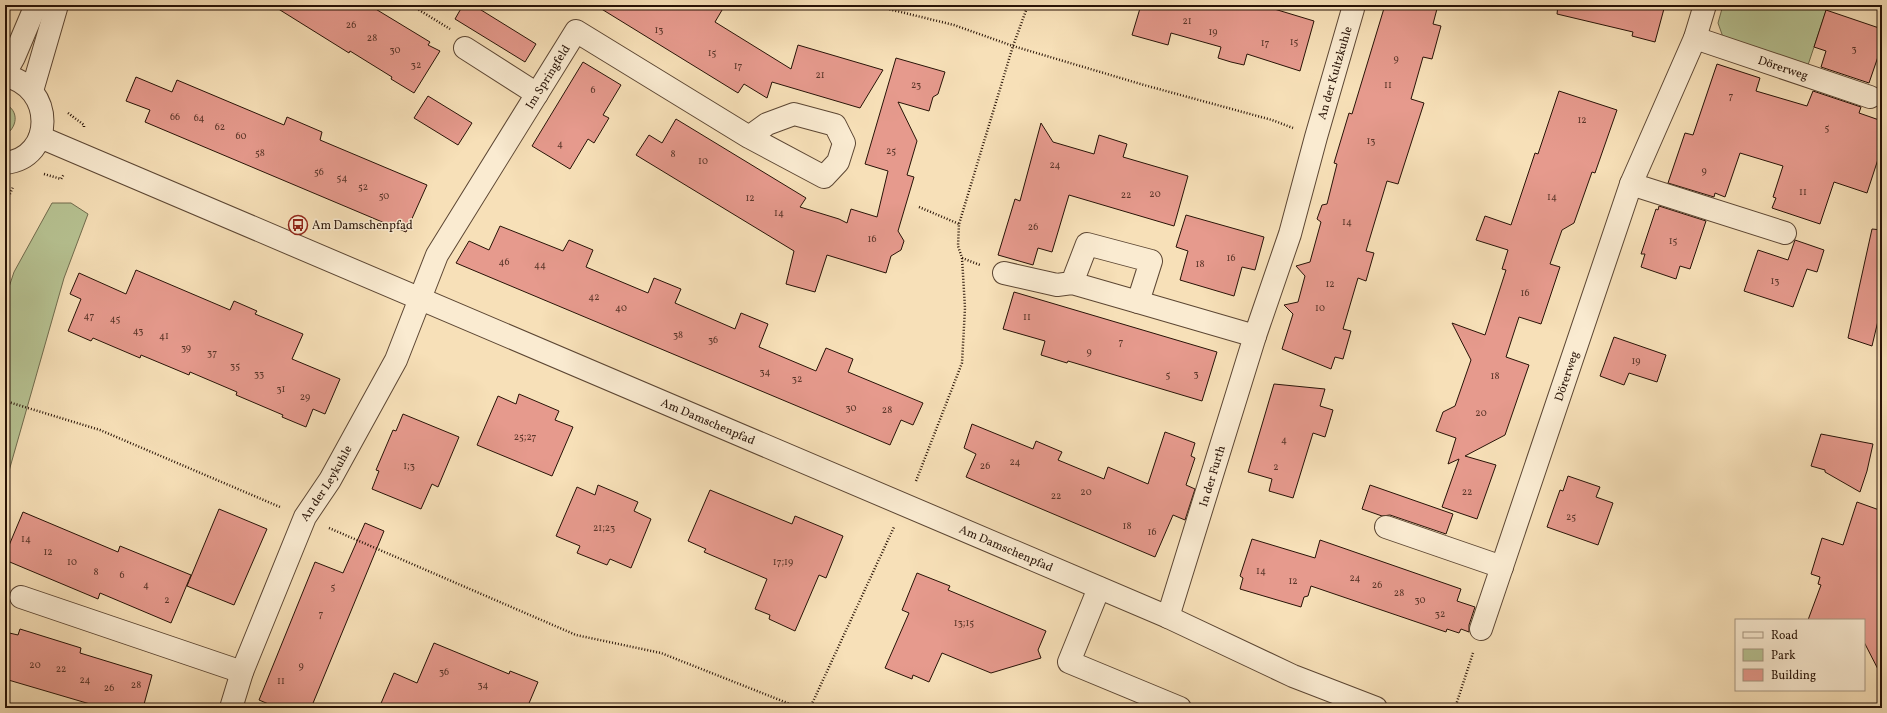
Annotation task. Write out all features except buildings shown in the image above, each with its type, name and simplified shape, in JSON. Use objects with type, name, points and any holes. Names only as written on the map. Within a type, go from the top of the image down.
[{"type":"street","points":[[5,73],[14,57],[36,5]]},
{"type":"street","points":[[32,91],[57,5]]},
{"type":"street","name":"Dörerweg","points":[[1481,629],[1631,184],[1695,38],[1705,5]]},
{"type":"street","name":"An der Kultzkuhle","points":[[1316,137],[1350,6]]},
{"type":"street","name":"Im Springfeld","points":[[420,298],[437,255],[576,31],[749,137]]},
{"type":"street","name":"Dörerweg","points":[[1695,38],[1870,97]]},
{"type":"street","points":[[465,48],[537,94]]},
{"type":"street","points":[[5,76],[24,83],[39,101],[43,112],[43,125],[40,137],[33,148],[22,157],[5,163]]},
{"type":"street","name":"Am Damschenpfad","points":[[40,137],[1168,617],[1351,704],[1376,708]]},
{"type":"street","name":"In der Furth","points":[[1168,617],[1255,336],[1290,234],[1316,137]]},
{"type":"street","points":[[1631,184],[1785,233]]},
{"type":"street","points":[[1072,283],[1087,244],[1151,261],[1138,302]]},
{"type":"street","points":[[1004,273],[1057,285],[1072,283],[1255,336]]},
{"type":"street","name":"An der Leykuhle","points":[[231,708],[242,672],[305,517],[330,480],[396,360],[420,298]]},
{"type":"street","points":[[1386,527],[1502,567]]},
{"type":"street","points":[[1099,588],[1069,662],[1180,708]]},
{"type":"street","points":[[21,597],[242,672]]},
{"type":"path","points":[[411,5],[464,38],[465,48]]},
{"type":"path","points":[[872,5],[954,25],[1013,46],[1144,85],[1272,120],[1316,137]]},
{"type":"path","points":[[810,708],[923,466],[962,362],[965,308],[962,258],[958,246],[959,224],[1013,46],[1028,5]]},
{"type":"path","points":[[69,114],[84,125]]},
{"type":"path","points":[[42,173],[62,179]]},
{"type":"path","points":[[5,205],[13,187]]},
{"type":"path","points":[[920,207],[959,224]]},
{"type":"path","points":[[5,401],[100,430],[576,635],[661,653],[800,708]]},
{"type":"path","points":[[1455,708],[1481,629]]},
{"type":"green space","points":[[1723,5],[1828,5],[1807,68],[1724,40],[1718,23]]},
{"type":"green space","points":[[5,104],[13,111],[15,120],[12,128],[5,135]]},
{"type":"green space","points":[[52,203],[71,203],[88,214],[64,278],[5,485],[5,299],[14,272]]},
{"type":"place","name":"Am Damschenpfad","points":[[298,225]]}]
